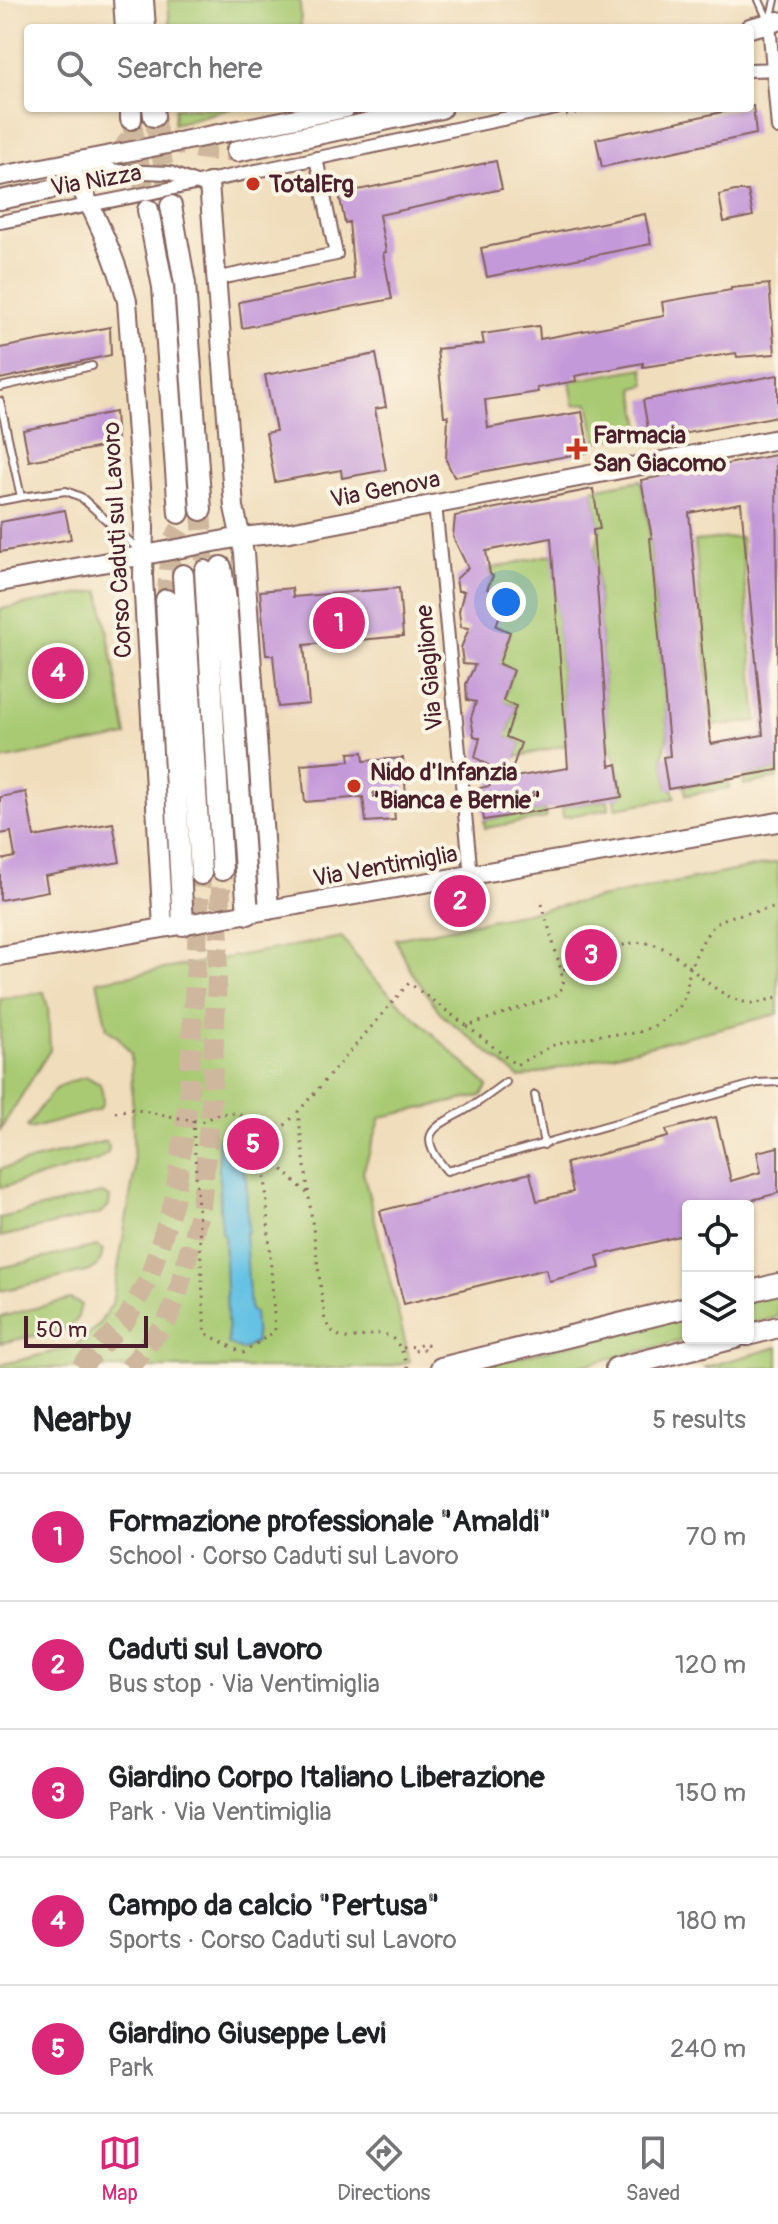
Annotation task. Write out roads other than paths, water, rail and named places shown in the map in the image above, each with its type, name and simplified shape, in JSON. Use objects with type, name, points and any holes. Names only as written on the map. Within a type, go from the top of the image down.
[{"type":"main road","points":[[124,0],[126,24]]},
{"type":"main road","points":[[143,0],[145,24]]},
{"type":"main road","points":[[237,151],[422,112]]},
{"type":"main road","points":[[171,206],[185,284],[201,510]]},
{"type":"main road","points":[[148,210],[163,287],[179,513]]},
{"type":"main road","points":[[222,870],[213,569],[226,600],[248,914]]},
{"type":"main road","points":[[183,575],[201,874]]},
{"type":"main road","points":[[166,600],[173,926]]},
{"type":"main road","points":[[754,1290],[778,1284]]},
{"type":"main road","points":[[441,1368],[682,1308]]},
{"type":"main road","points":[[754,1333],[778,1327]]},
{"type":"main road","points":[[616,1368],[711,1344]]},
{"type":"street","points":[[773,22],[778,128]]},
{"type":"street","points":[[754,70],[776,69]]},
{"type":"street","name":"Via Nizza","points":[[0,176],[326,112]]},
{"type":"street","name":"Via Nizza","points":[[0,222],[205,184],[537,112]]},
{"type":"street","points":[[215,279],[336,254],[316,158]]},
{"type":"street","name":"Via Nizza","points":[[67,163],[118,171],[170,173],[205,184]]},
{"type":"street","name":"Corso Caduti sul Lavoro","points":[[67,163],[90,205],[120,276],[127,301],[145,555],[143,577],[173,926]]},
{"type":"street","points":[[205,184],[234,507],[241,537],[269,910]]},
{"type":"street","points":[[0,200],[49,190]]},
{"type":"street","name":"Via Genova","points":[[0,582],[241,537],[290,532],[778,439]]},
{"type":"street","name":"Via Giaglione","points":[[435,504],[471,876]]},
{"type":"street","name":"Via Ventimiglia","points":[[0,956],[778,822]]},
{"type":"lane","points":[[759,0],[773,22]]},
{"type":"lane","points":[[773,22],[775,0]]},
{"type":"lane","points":[[0,387],[92,366]]},
{"type":"lane","points":[[0,401],[21,497]]},
{"type":"lane","points":[[0,501],[66,491],[81,497],[145,555]]},
{"type":"lane","points":[[506,1082],[440,1123],[430,1135],[430,1145],[436,1158],[447,1171],[757,1083],[778,1082]]},
{"type":"lane","points":[[535,1095],[544,1145]]},
{"type":"water","points":[[230,1129],[241,1135],[246,1177],[248,1231],[245,1234],[250,1310],[254,1313],[256,1342],[242,1350],[228,1344],[224,1235],[221,1232],[218,1137]]},
{"type":"tunnel","points":[[154,116],[171,206]]},
{"type":"tunnel","points":[[131,119],[148,210]]},
{"type":"tunnel","points":[[49,190],[98,171],[116,156],[133,131]]},
{"type":"tunnel","points":[[167,139],[201,150],[237,151]]},
{"type":"tunnel","points":[[201,510],[205,571]]},
{"type":"tunnel","points":[[166,600],[172,542],[180,529]]},
{"type":"tunnel","points":[[129,1368],[167,1321],[177,1296],[201,1206],[211,1106],[222,870]]},
{"type":"tunnel","points":[[80,1368],[126,1320],[149,1278],[174,1201],[188,1104],[201,874]]},
{"type":"place","name":"TotalErg","points":[[253,184]]},
{"type":"place","name":"Farmacia San Giacomo","points":[[577,449]]},
{"type":"place","name":"Formazione professionale \"Amaldi\"","points":[[339,623]]},
{"type":"place","name":"Campo da calcio \"Pertusa\"","points":[[58,673]]},
{"type":"place","name":"Nido d'Infanzia \"Bianca e Bernie\"","points":[[354,786]]},
{"type":"place","name":"Caduti sul Lavoro","points":[[460,901]]},
{"type":"place","name":"Giardino Corpo Italiano Liberazione","points":[[591,955]]},
{"type":"place","name":"Giardino Giuseppe Levi","points":[[253,1144]]}]
